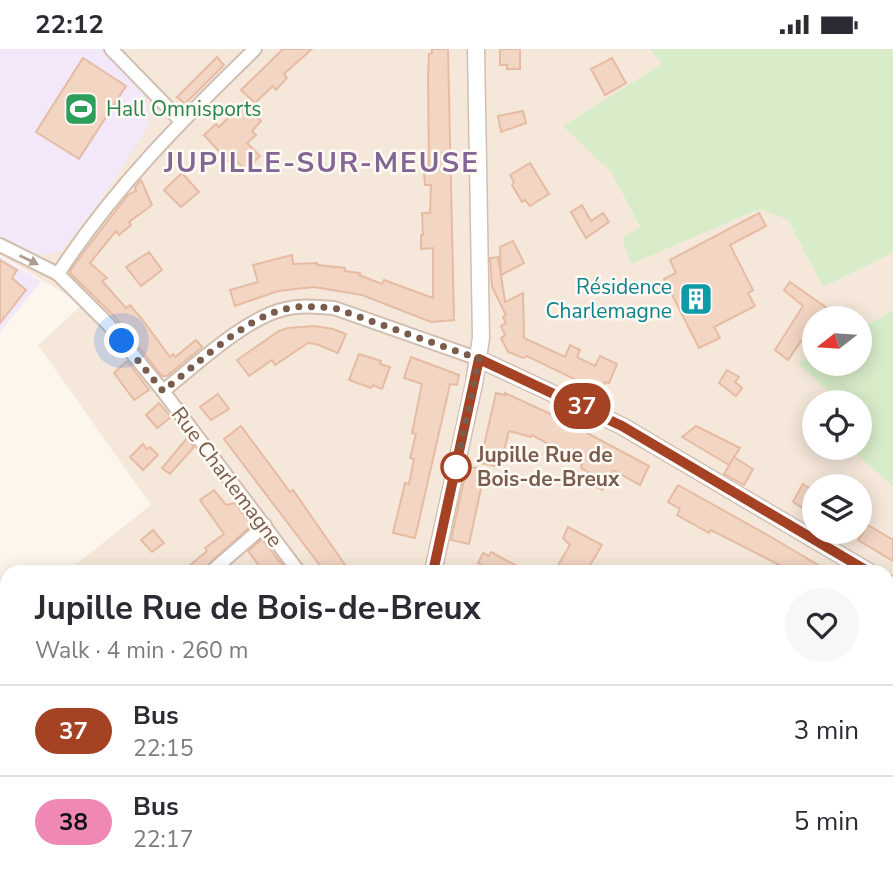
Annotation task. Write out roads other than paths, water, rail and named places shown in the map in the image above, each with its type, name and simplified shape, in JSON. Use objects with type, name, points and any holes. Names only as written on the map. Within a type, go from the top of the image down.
[{"type":"street","points":[[111,49],[181,121]]},
{"type":"street","points":[[58,274],[74,249],[139,166],[181,121],[256,49]]},
{"type":"street","points":[[438,565],[481,338],[476,49]]},
{"type":"street","name":"Rue Charlemagne","points":[[0,245],[58,274],[106,322],[163,391],[294,565]]},
{"type":"street","points":[[163,391],[262,317],[284,309],[309,306],[334,308],[479,359],[622,426],[857,565]]},
{"type":"street","points":[[219,565],[265,525]]},
{"type":"place","name":"Hall Omnisports","points":[[81,109]]},
{"type":"place","name":"Résidence Charlemagne","points":[[696,299]]},
{"type":"place","name":"Jupille Rue de Bois-de-Breux","points":[[456,467]]},
{"type":"district","name":"JUPILLE-SUR-MEUSE","points":[[322,162]]}]
